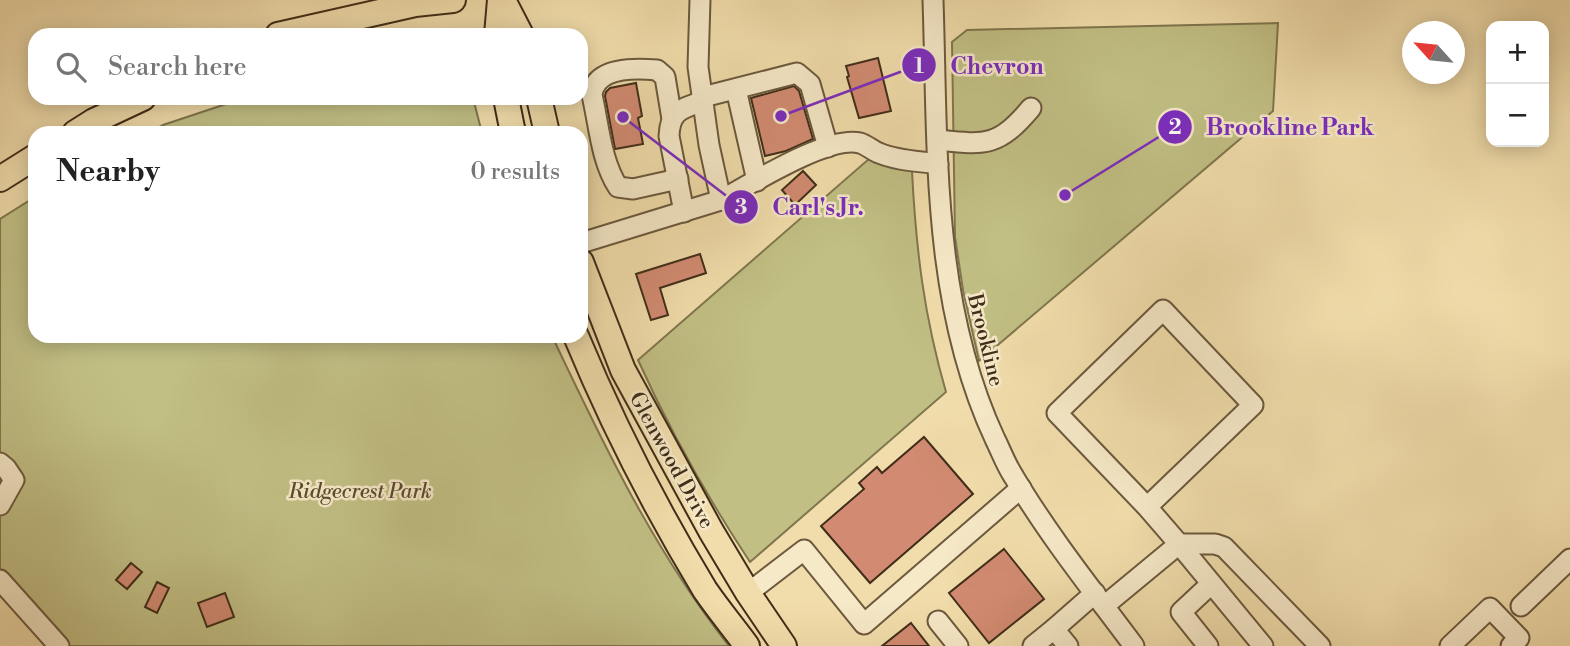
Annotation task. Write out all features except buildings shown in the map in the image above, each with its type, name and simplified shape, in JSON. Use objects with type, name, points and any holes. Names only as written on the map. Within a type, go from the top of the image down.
[{"type":"main road","points":[[309,28],[415,4],[453,0]]},
{"type":"main road","points":[[498,28],[501,0]]},
{"type":"main road","points":[[501,0],[517,28]]},
{"type":"main road","points":[[86,126],[128,105]]},
{"type":"main road","points":[[507,105],[512,126]]},
{"type":"main road","points":[[541,105],[545,126]]},
{"type":"main road","points":[[0,179],[28,161]]},
{"type":"main road","name":"Glenwood Drive","points":[[588,280],[623,370],[748,593],[784,646]]},
{"type":"main road","name":"Glenwood Drive","points":[[579,343],[595,383],[660,509],[706,591],[747,646]]},
{"type":"street","points":[[700,0],[698,67],[709,145],[721,200]]},
{"type":"street","name":"Brookline","points":[[933,0],[938,164],[947,271],[958,336],[978,402],[1021,488],[1134,646]]},
{"type":"street","points":[[678,179],[633,189],[618,187],[604,153],[593,88],[602,77],[615,72],[657,70],[665,77],[672,118],[669,136],[678,179],[684,212]]},
{"type":"street","points":[[672,118],[677,111],[703,99],[797,74],[806,78],[810,84],[828,147]]},
{"type":"street","points":[[736,89],[757,181]]},
{"type":"street","points":[[938,140],[993,141],[1016,126],[1031,108]]},
{"type":"street","points":[[588,241],[721,200],[828,147],[843,143],[861,143],[877,153],[893,158],[938,164]]},
{"type":"street","points":[[1147,507],[1253,404],[1163,310],[1057,413],[1147,507],[1263,646]]},
{"type":"street","points":[[0,463],[14,480],[0,505]]},
{"type":"street","points":[[748,593],[804,550],[864,624],[1021,488]]},
{"type":"street","points":[[1033,646],[1179,544],[1214,544],[1224,547],[1320,646]]},
{"type":"street","points":[[1521,606],[1570,559]]},
{"type":"street","points":[[0,580],[59,646]]},
{"type":"street","points":[[1208,646],[1181,612],[1211,583]]},
{"type":"street","points":[[1450,646],[1490,608],[1519,638],[1511,646]]},
{"type":"street","points":[[938,621],[958,646]]},
{"type":"street","points":[[1054,629],[1069,646]]},
{"type":"green space","points":[[1278,23],[1273,111],[979,361],[963,290],[955,237],[952,42],[967,30]]},
{"type":"green space","points":[[223,105],[475,105],[480,126],[161,126]]},
{"type":"green space","points":[[870,158],[912,171],[922,283],[946,392],[750,562],[690,463],[638,360]]},
{"type":"green space","name":"Ridgecrest Park","points":[[28,201],[28,343],[555,343],[611,457],[654,535],[702,610],[729,646],[63,646],[0,574],[0,219]]},
{"type":"place","name":"Chevron","points":[[781,116]]},
{"type":"place","name":"Carl's Jr.","points":[[623,117]]},
{"type":"place","name":"Brookline Park","points":[[1065,195]]}]
